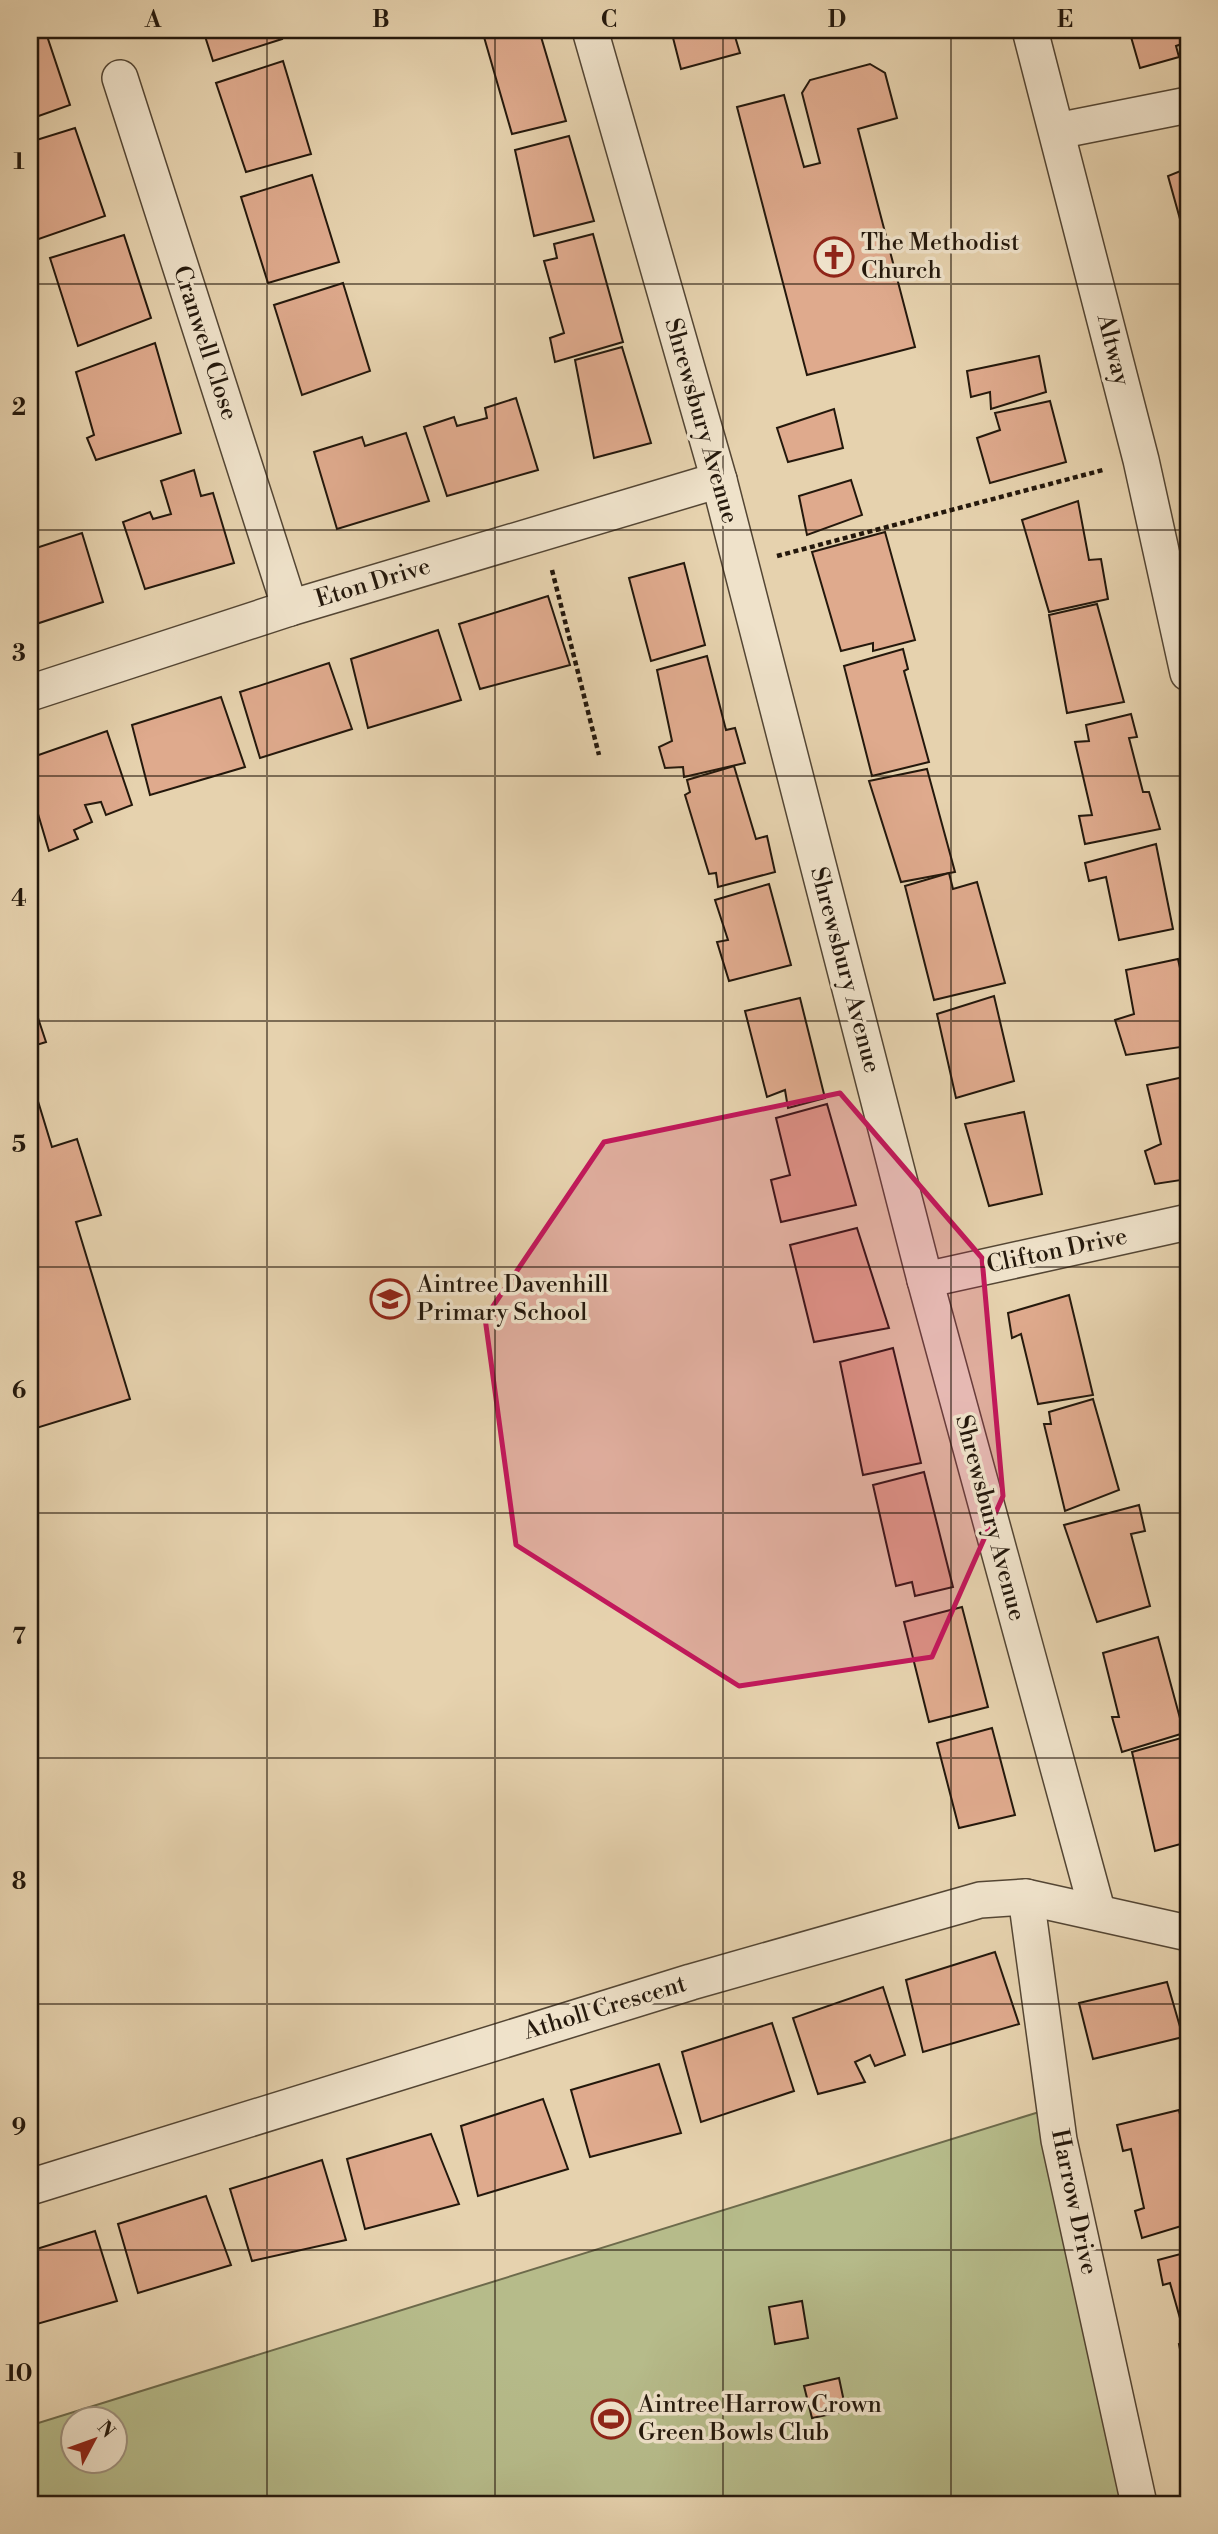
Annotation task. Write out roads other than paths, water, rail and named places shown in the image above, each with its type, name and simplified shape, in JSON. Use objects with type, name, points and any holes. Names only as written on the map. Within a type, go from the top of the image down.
[{"type":"street","name":"Shrewsbury Avenue","points":[[590,30],[719,480],[925,1280],[1097,1910]]},
{"type":"street","name":"Altway","points":[[1030,30],[1141,460],[1188,673]]},
{"type":"street","name":"Cranwell Close","points":[[120,78],[290,608]]},
{"type":"street","points":[[1058,131],[1188,105]]},
{"type":"street","name":"Eton Drive","points":[[30,693],[290,608],[719,480]]},
{"type":"street","name":"Clifton Drive","points":[[925,1280],[1188,1222]]},
{"type":"street","name":"Atholl Crescent","points":[[30,2187],[691,1982],[981,1900],[1026,1897],[1097,1910],[1188,1933]]},
{"type":"street","name":"Harrow Drive","points":[[1026,1897],[1059,2140],[1139,2504]]},
{"type":"place","name":"The Methodist Church","points":[[834,257]]},
{"type":"place","name":"Aintree Davenhill Primary School","points":[[390,1299]]},
{"type":"place","name":"Aintree Harrow Crown Green Bowls Club","points":[[611,2419]]}]
